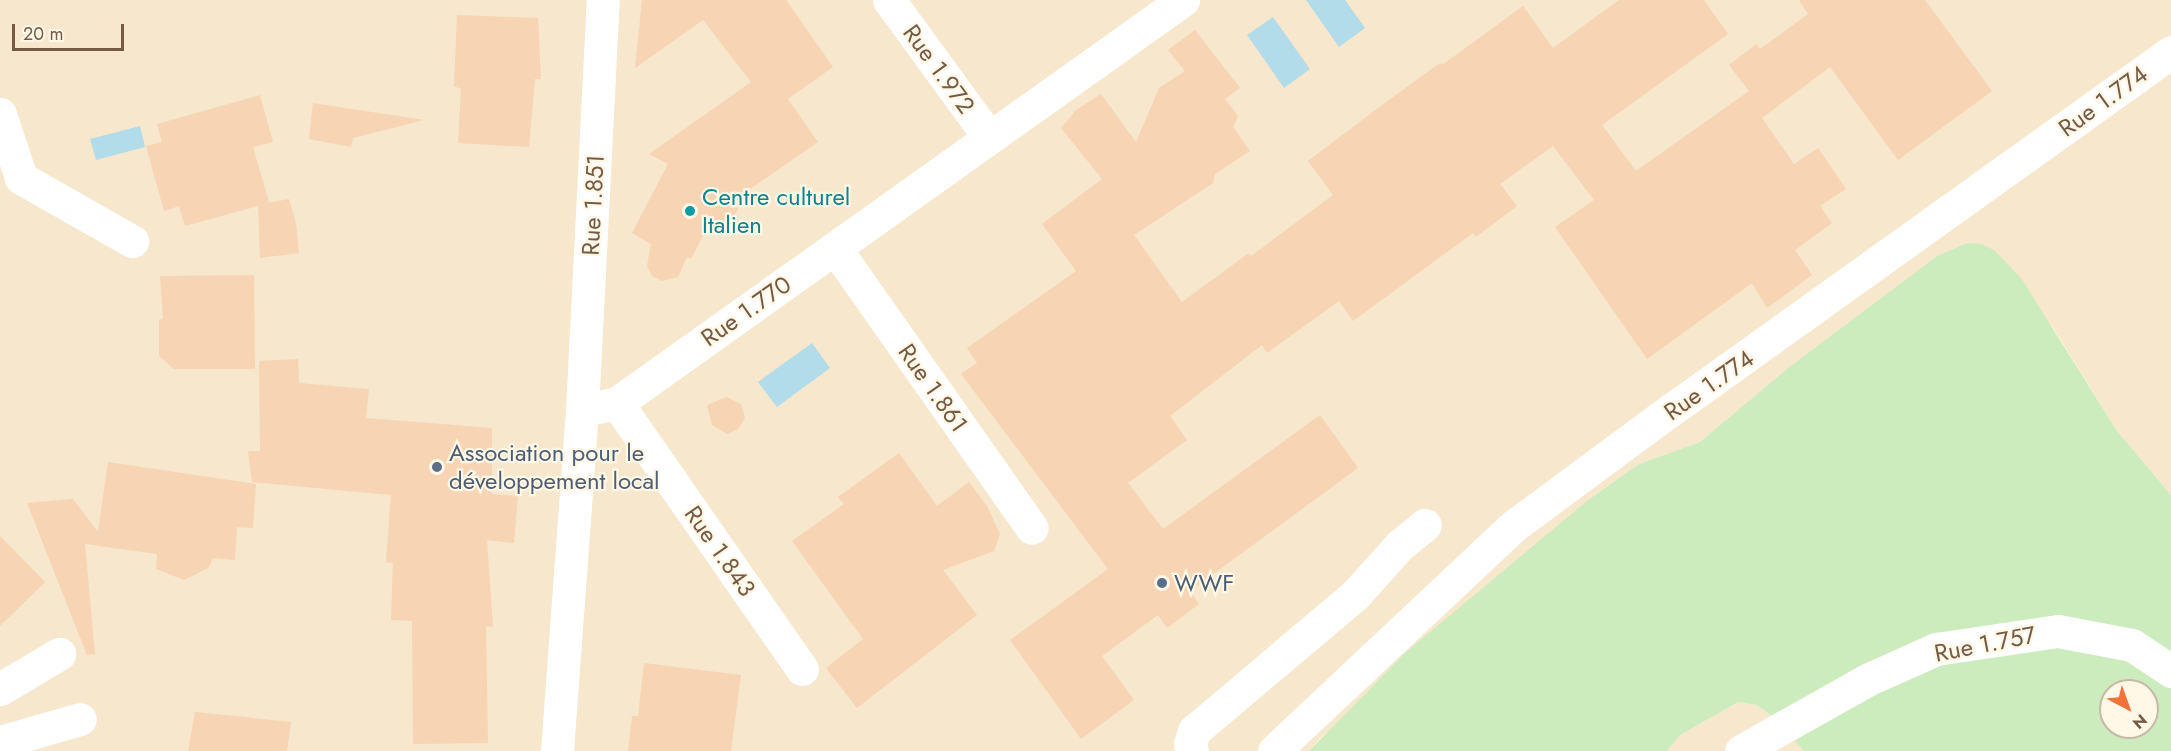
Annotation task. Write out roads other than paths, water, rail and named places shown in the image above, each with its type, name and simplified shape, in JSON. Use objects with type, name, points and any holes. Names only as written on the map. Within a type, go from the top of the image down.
[{"type":"street","name":"Rue 1.851","points":[[582,410],[603,0]]},
{"type":"street","name":"Rue 1.972","points":[[889,0],[989,137]]},
{"type":"street","name":"Rue 1.770","points":[[582,410],[617,402],[1183,0]]},
{"type":"street","name":"Rue 1.774","points":[[1274,751],[1515,525],[1661,417],[2171,52]]},
{"type":"street","points":[[0,114],[21,178],[132,241]]},
{"type":"street","name":"Rue 1.861","points":[[835,248],[1032,528]]},
{"type":"street","name":"Rue 1.843","points":[[617,402],[802,669]]},
{"type":"street","points":[[557,751],[582,410]]},
{"type":"street","points":[[1192,751],[1190,744],[1194,731],[1354,595],[1400,545],[1425,525]]},
{"type":"street","name":"Rue 1.757","points":[[1741,751],[1867,680],[1936,650],[2058,630],[2132,645],[2171,671]]},
{"type":"street","points":[[0,689],[59,654]]},
{"type":"street","points":[[0,742],[80,719]]},
{"type":"water","points":[[1306,0],[1345,0],[1365,28],[1339,47]]},
{"type":"water","points":[[1273,17],[1310,69],[1284,88],[1247,35]]},
{"type":"water","points":[[140,126],[145,147],[96,160],[90,139]]},
{"type":"water","points":[[812,343],[830,368],[777,407],[758,382]]},
{"type":"place","name":"Centre culturel Italien","points":[[690,211]]},
{"type":"place","name":"Association pour le développement local","points":[[437,467]]},
{"type":"place","name":"WWF","points":[[1162,583]]}]
